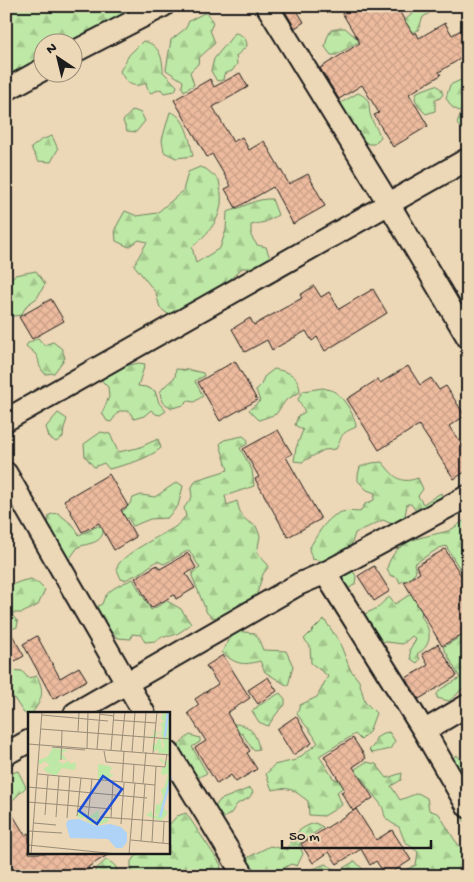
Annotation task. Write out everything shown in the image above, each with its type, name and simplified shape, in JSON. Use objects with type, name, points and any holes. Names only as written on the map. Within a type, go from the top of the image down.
[{"type":"street","points":[[82,48],[163,6]]},
{"type":"street","points":[[267,6],[389,204],[468,338]]},
{"type":"street","points":[[6,90],[32,76]]},
{"type":"street","points":[[6,420],[468,159]]},
{"type":"street","points":[[6,472],[143,712]]},
{"type":"street","points":[[77,712],[299,584],[325,573],[468,496]]},
{"type":"street","points":[[325,573],[424,731],[468,807]]},
{"type":"street","points":[[424,731],[468,705]]},
{"type":"street","points":[[6,754],[28,742]]},
{"type":"street","points":[[170,755],[244,876]]},
{"type":"green space","points":[[6,6],[123,6],[122,19],[82,37],[82,32],[32,32],[32,75],[6,82]]},
{"type":"green space","points":[[421,6],[430,6],[431,12],[423,17],[418,30],[405,35],[404,21]]},
{"type":"green space","points":[[204,13],[209,15],[213,23],[210,30],[215,43],[199,58],[198,64],[190,72],[194,85],[184,91],[182,87],[183,81],[166,70],[171,40],[186,28],[189,21]]},
{"type":"green space","points":[[345,28],[360,41],[336,55],[331,55],[325,47],[327,38],[331,30]]},
{"type":"green space","points":[[235,33],[244,37],[247,46],[236,56],[237,64],[232,71],[224,74],[223,80],[217,81],[211,71],[214,59]]},
{"type":"green space","points":[[143,41],[153,45],[159,52],[163,72],[177,86],[175,91],[164,93],[161,89],[151,93],[146,83],[141,85],[130,84],[122,75],[120,71],[129,55]]},
{"type":"green space","points":[[468,60],[468,137],[457,124],[461,112],[452,107],[446,98],[450,85],[465,78],[460,66]]},
{"type":"green space","points":[[436,85],[443,94],[435,100],[435,111],[426,114],[415,99],[417,92]]},
{"type":"green space","points":[[358,93],[368,101],[372,120],[381,137],[374,144],[363,141],[347,149],[339,145],[332,108]]},
{"type":"green space","points":[[133,110],[141,113],[145,121],[136,132],[127,131],[123,121]]},
{"type":"green space","points":[[170,112],[180,118],[184,124],[193,156],[176,158],[164,152],[162,140]]},
{"type":"green space","points":[[52,136],[58,149],[51,162],[38,161],[31,148],[41,140]]},
{"type":"green space","points":[[200,167],[206,169],[219,180],[221,201],[220,211],[214,223],[206,234],[192,247],[196,263],[220,248],[226,230],[227,212],[266,199],[272,199],[278,215],[265,222],[251,225],[251,236],[257,245],[266,247],[270,258],[256,268],[242,268],[224,285],[172,317],[160,308],[156,293],[134,265],[147,242],[139,240],[129,247],[116,241],[115,229],[125,211],[137,216],[157,213],[183,191],[188,172]]},
{"type":"green space","points":[[36,271],[45,284],[37,298],[27,305],[21,315],[6,317],[6,282],[15,275]]},
{"type":"green space","points":[[38,338],[44,345],[53,342],[62,349],[65,358],[54,373],[45,374],[40,368],[34,352],[26,346]]},
{"type":"green space","points":[[139,363],[145,364],[138,386],[155,391],[159,403],[166,411],[160,415],[151,410],[144,416],[134,419],[129,411],[119,411],[111,422],[107,421],[102,413],[109,397],[108,387],[100,377],[124,366]]},
{"type":"green space","points":[[176,369],[203,373],[204,376],[195,381],[203,396],[194,402],[188,401],[184,405],[172,408],[162,402],[160,392],[175,377]]},
{"type":"green space","points":[[274,369],[292,375],[298,382],[300,392],[286,400],[276,414],[259,420],[249,410],[260,401],[256,390],[261,385],[264,377]]},
{"type":"green space","points":[[323,388],[334,391],[342,399],[352,413],[356,427],[344,434],[336,449],[324,450],[302,462],[294,461],[296,448],[303,430],[295,425],[298,416],[305,412],[298,399],[303,391]]},
{"type":"green space","points":[[58,413],[67,419],[63,437],[56,442],[49,437],[46,427]]},
{"type":"green space","points":[[101,432],[110,434],[118,452],[138,448],[158,439],[161,448],[143,459],[109,469],[104,463],[94,467],[85,456],[84,444]]},
{"type":"green space","points":[[243,436],[248,440],[247,444],[240,448],[252,470],[254,486],[225,496],[227,505],[237,501],[243,516],[248,522],[256,526],[260,536],[257,553],[269,566],[263,574],[255,600],[240,603],[231,613],[213,618],[207,613],[192,576],[193,572],[200,568],[189,550],[164,564],[157,561],[140,573],[125,580],[121,579],[117,568],[119,563],[142,546],[175,527],[186,516],[184,508],[192,497],[191,489],[196,480],[228,470],[220,444],[224,440]]},
{"type":"green space","points":[[382,462],[401,480],[418,478],[423,489],[418,496],[423,504],[441,493],[444,502],[419,515],[411,504],[407,504],[405,516],[392,524],[383,520],[355,533],[351,546],[335,560],[329,558],[323,561],[312,559],[309,549],[329,519],[341,512],[360,512],[365,504],[374,500],[375,493],[367,490],[358,481],[358,475],[360,467]]},
{"type":"green space","points":[[177,482],[183,486],[178,506],[167,518],[150,519],[133,526],[128,518],[115,527],[111,518],[124,510],[133,498],[141,495],[155,497]]},
{"type":"green space","points":[[58,513],[74,526],[79,535],[98,526],[104,526],[99,539],[78,547],[68,561],[48,524],[49,515]]},
{"type":"green space","points":[[468,518],[468,587],[460,579],[462,573],[446,546],[439,548],[414,564],[416,571],[407,583],[404,580],[400,583],[398,578],[390,575],[387,568],[391,558],[403,545],[420,538],[448,531]]},
{"type":"green space","points":[[346,569],[353,571],[356,576],[355,584],[347,590],[337,589],[337,572]]},
{"type":"green space","points":[[31,579],[45,590],[38,605],[22,613],[6,613],[6,587]]},
{"type":"green space","points":[[133,579],[151,610],[167,601],[181,609],[191,624],[174,635],[162,636],[156,641],[145,642],[141,635],[132,634],[131,639],[118,638],[108,629],[92,630],[90,610],[102,604],[114,588]]},
{"type":"green space","points":[[414,592],[429,634],[425,647],[417,654],[420,659],[417,663],[411,659],[410,649],[416,639],[412,636],[403,644],[379,641],[358,618],[377,608],[390,597],[395,604]]},
{"type":"green space","points":[[12,615],[18,622],[17,627],[12,629],[6,624],[6,617]]},
{"type":"green space","points":[[324,619],[339,641],[350,669],[359,681],[365,702],[376,713],[369,732],[361,740],[355,734],[319,756],[333,778],[338,780],[366,762],[376,764],[387,778],[402,773],[401,780],[391,786],[400,800],[418,793],[427,798],[429,810],[439,814],[454,839],[465,853],[468,851],[468,876],[394,876],[416,865],[418,852],[405,842],[399,827],[388,820],[382,806],[359,775],[337,792],[342,805],[324,816],[309,815],[308,801],[295,792],[284,788],[272,790],[266,774],[274,765],[296,760],[318,743],[297,714],[300,705],[317,697],[328,676],[311,663],[310,646],[304,639]]},
{"type":"green space","points":[[235,631],[254,633],[263,650],[286,651],[293,666],[288,686],[265,672],[260,661],[243,664],[231,659],[222,652]]},
{"type":"green space","points":[[462,636],[467,639],[462,653],[468,656],[467,682],[449,701],[437,698],[437,694],[441,689],[460,678],[443,647]]},
{"type":"green space","points":[[6,671],[22,671],[28,678],[37,676],[42,691],[41,696],[33,712],[28,712],[28,716],[23,712],[6,686]]},
{"type":"green space","points":[[280,693],[285,699],[285,705],[268,726],[259,722],[252,711]]},
{"type":"green space","points":[[233,724],[239,724],[251,730],[256,738],[259,749],[253,750],[242,733],[230,740]]},
{"type":"green space","points":[[389,732],[395,741],[390,749],[372,753],[369,750],[374,745],[376,738]]},
{"type":"green space","points":[[190,735],[200,738],[200,742],[192,747],[207,773],[199,777],[197,785],[176,787],[171,779],[170,758],[178,746]]},
{"type":"green space","points":[[457,755],[468,770],[468,826],[462,818],[460,805],[445,763]]},
{"type":"green space","points":[[18,771],[26,787],[12,801],[6,797],[6,775]]},
{"type":"green space","points":[[250,788],[253,792],[249,798],[237,804],[231,813],[215,824],[211,812],[220,800]]},
{"type":"green space","points":[[186,813],[221,865],[219,876],[131,876],[131,861],[139,854],[170,854],[170,824],[177,816]]},
{"type":"green space","points":[[315,823],[323,827],[299,844],[303,854],[297,866],[291,864],[270,876],[247,876],[247,858],[270,846],[288,850],[297,832]]},
{"type":"green space","points":[[106,860],[115,866],[119,876],[93,876],[96,869]]},
{"type":"green space","points":[[355,861],[368,875],[376,871],[380,876],[303,876],[304,873],[325,864],[338,871]]},
{"type":"building","points":[[282,6],[294,6],[304,22],[295,28]]},
{"type":"building","points":[[338,6],[396,6],[413,34],[416,32],[419,38],[445,23],[452,35],[468,26],[468,54],[439,72],[441,75],[409,94],[428,126],[393,147],[374,115],[379,113],[362,85],[339,99],[320,68],[360,43]]},
{"type":"building","points":[[240,73],[248,87],[213,107],[233,142],[242,137],[249,150],[264,141],[289,184],[308,174],[325,206],[293,224],[273,187],[236,208],[225,189],[231,186],[212,154],[207,157],[174,100],[210,79],[214,87]]},
{"type":"building","points":[[314,286],[321,297],[329,292],[339,309],[373,289],[387,313],[325,351],[317,337],[312,341],[306,331],[272,350],[267,340],[245,352],[232,329],[250,318],[254,325],[302,298],[300,295]]},
{"type":"building","points":[[51,299],[64,321],[32,339],[19,317]]},
{"type":"building","points":[[235,361],[257,400],[220,421],[198,382]]},
{"type":"building","points":[[408,366],[420,385],[431,378],[439,390],[446,386],[465,416],[449,426],[468,454],[468,470],[454,479],[419,425],[379,450],[347,399],[378,379],[380,383]]},
{"type":"building","points":[[278,430],[292,454],[286,457],[321,519],[288,537],[255,479],[259,477],[243,449]]},
{"type":"building","points":[[109,474],[128,506],[121,510],[136,537],[114,550],[99,523],[82,532],[64,500]]},
{"type":"building","points":[[445,549],[468,587],[468,631],[442,646],[404,582],[420,573],[416,566]]},
{"type":"building","points":[[188,553],[196,568],[186,574],[195,588],[176,599],[174,595],[151,608],[135,578],[157,565],[160,569]]},
{"type":"building","points":[[374,566],[390,591],[374,601],[358,576]]},
{"type":"building","points":[[6,624],[24,656],[6,666]]},
{"type":"building","points":[[37,636],[60,678],[79,667],[87,680],[53,699],[23,644]]},
{"type":"building","points":[[438,644],[457,676],[419,699],[406,678],[428,665],[422,654]]},
{"type":"building","points":[[223,655],[250,698],[227,713],[250,751],[247,753],[257,769],[236,782],[231,775],[217,784],[195,748],[206,741],[188,713],[199,705],[195,699],[218,684],[206,666]]},
{"type":"building","points":[[268,677],[277,691],[258,704],[248,690]]},
{"type":"building","points":[[296,716],[312,743],[293,755],[277,729]]},
{"type":"building","points":[[353,738],[366,758],[353,767],[373,798],[353,811],[341,792],[345,790],[324,756]]},
{"type":"building","points":[[6,804],[25,835],[28,834],[28,854],[109,854],[88,867],[89,869],[79,876],[6,876],[6,847],[12,843],[6,833]]},
{"type":"building","points":[[356,809],[376,840],[392,830],[411,860],[386,876],[376,861],[370,865],[361,849],[337,864],[329,852],[313,863],[301,844]]}]
